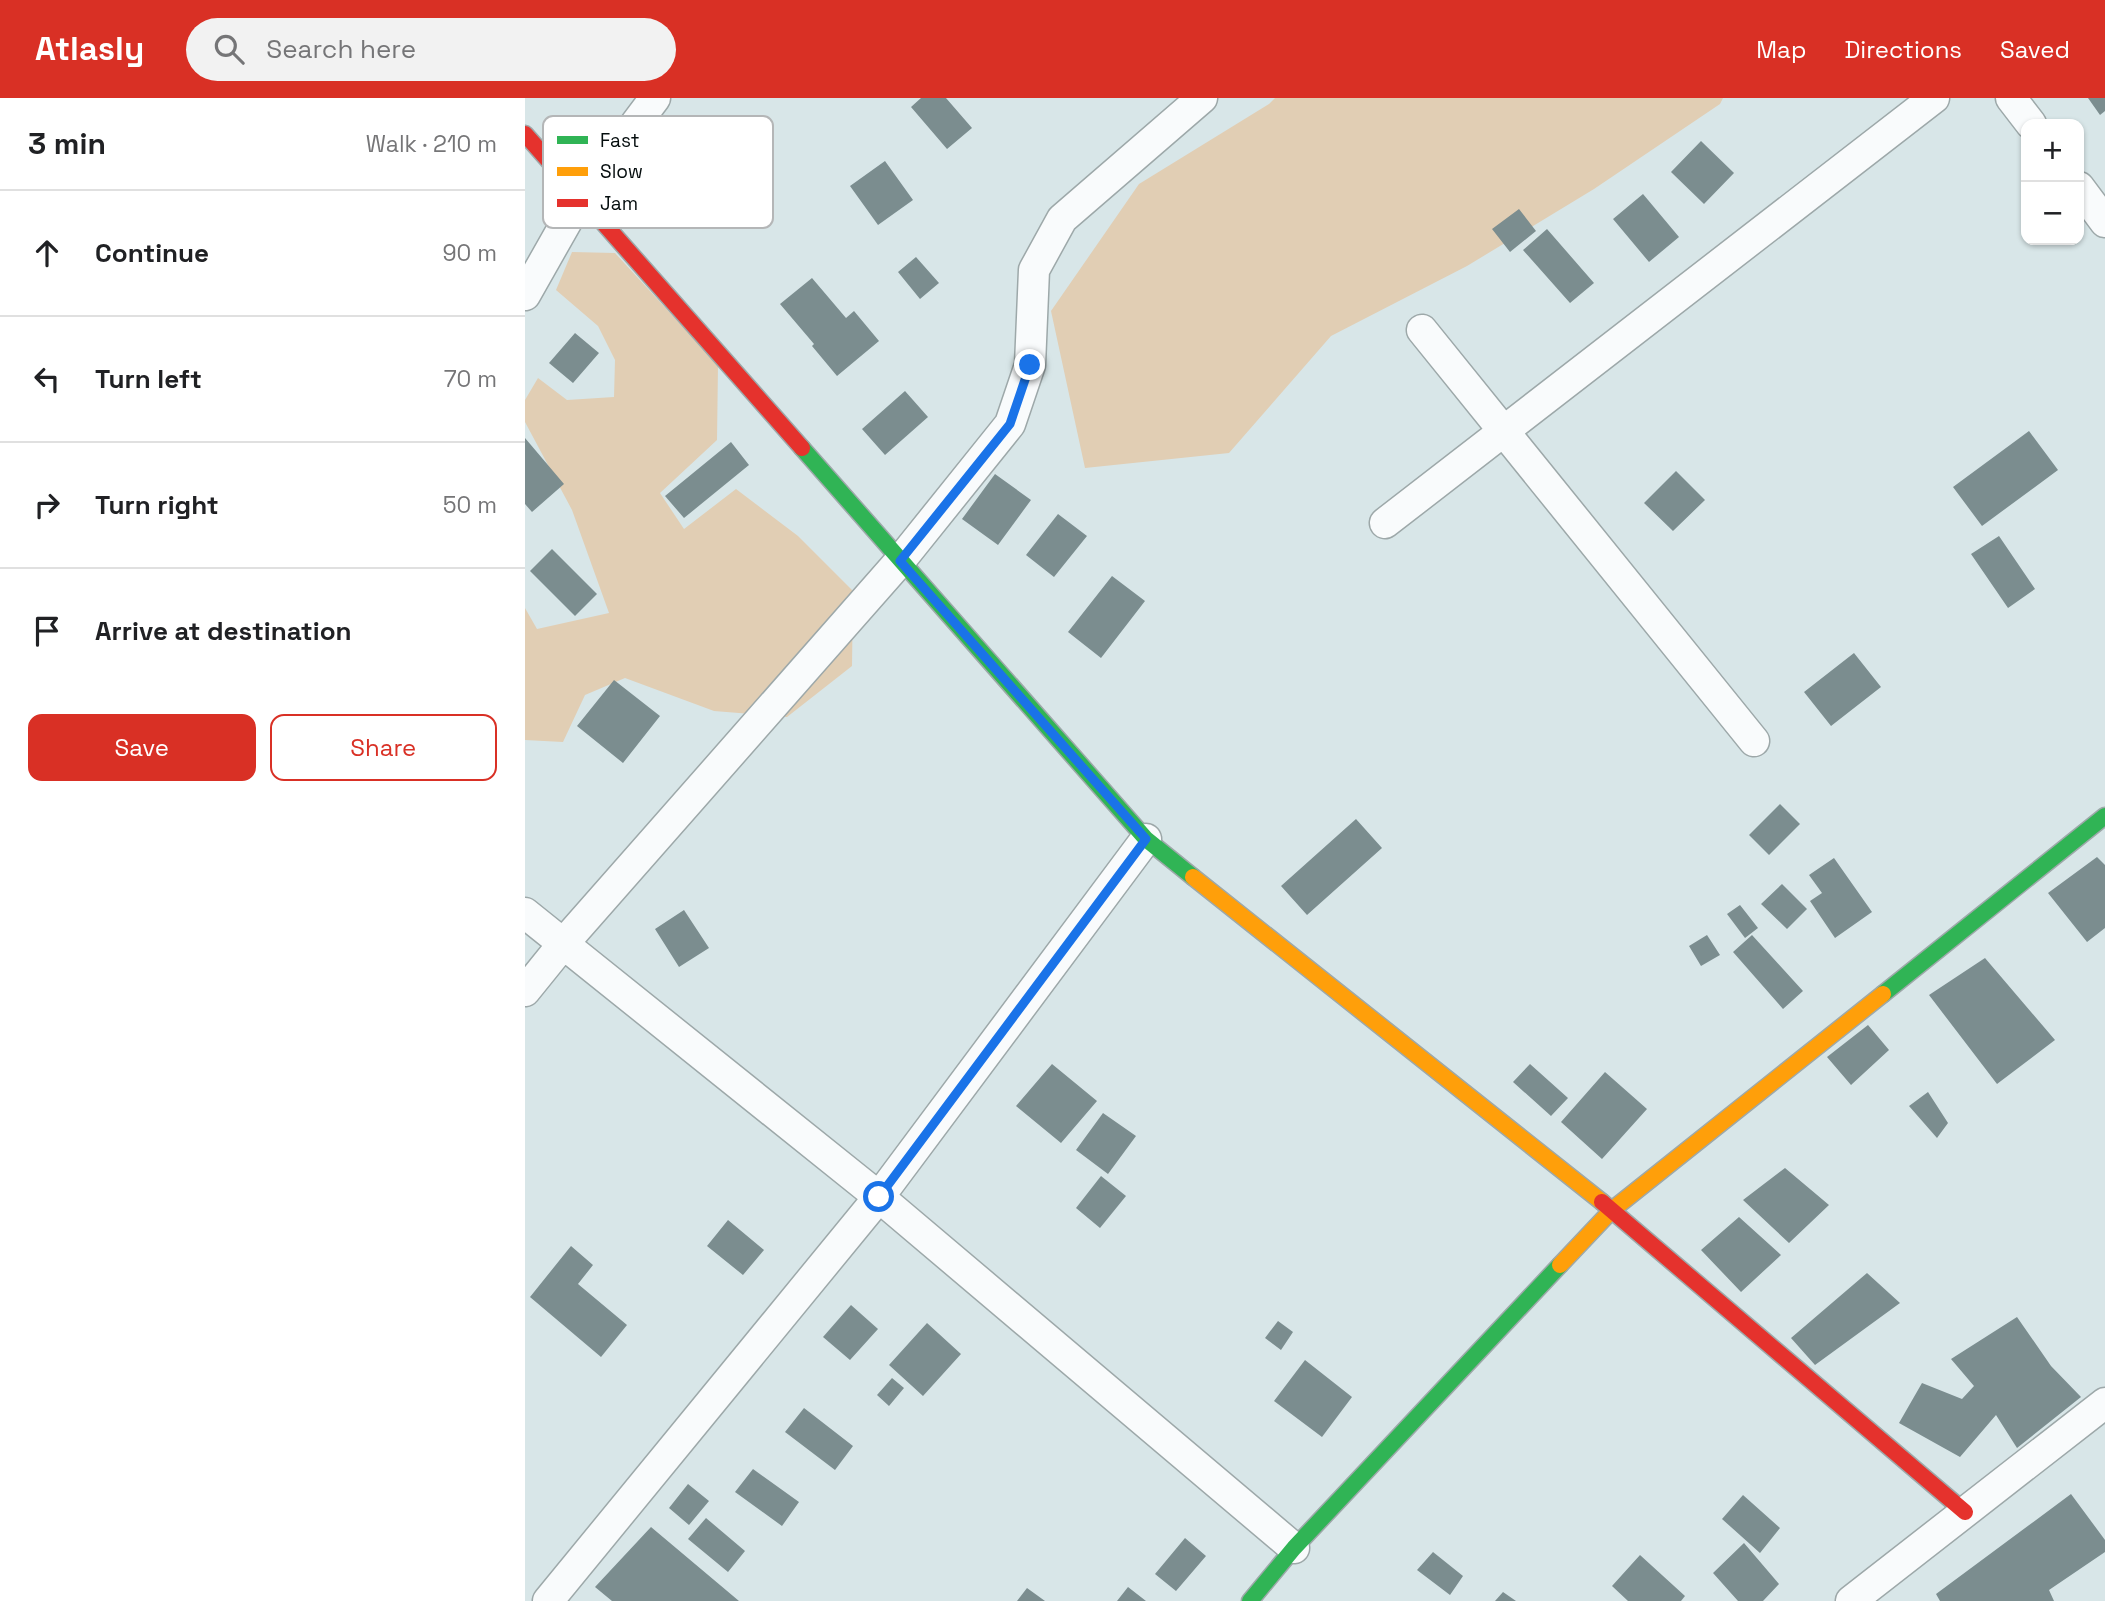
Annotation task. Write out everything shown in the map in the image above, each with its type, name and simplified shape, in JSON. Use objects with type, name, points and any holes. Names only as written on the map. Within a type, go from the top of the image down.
[{"type":"street","points":[[642,116],[655,98]]},
{"type":"street","points":[[525,991],[563,944],[900,561],[1010,424],[1030,365],[1034,270],[1062,219],[1202,98]]},
{"type":"street","points":[[1385,523],[1934,98]]},
{"type":"street","points":[[2011,98],[2027,119]]},
{"type":"street","points":[[525,134],[543,155]]},
{"type":"street","points":[[2084,194],[2105,222]]},
{"type":"street","points":[[525,295],[563,228]]},
{"type":"street","points":[[606,228],[1146,839],[1612,1210],[1965,1513]]},
{"type":"street","points":[[1422,330],[1754,741]]},
{"type":"street","points":[[1250,1601],[1294,1548],[1612,1210],[2102,824]]},
{"type":"street","points":[[548,1601],[879,1197],[1146,839]]},
{"type":"street","points":[[525,913],[879,1197],[1294,1548]]},
{"type":"street","points":[[1851,1601],[2105,1403]]},
{"type":"shaded area","points":[[1275,98],[1723,98],[1720,104],[1594,189],[1467,266],[1331,336],[1229,453],[1085,468],[1051,311],[1139,184]]},
{"type":"shaded area","points":[[572,252],[615,253],[718,365],[717,440],[660,493],[684,529],[736,489],[798,536],[853,591],[852,666],[787,717],[714,711],[625,678],[585,695],[563,742],[525,740],[525,608],[537,629],[609,613],[572,510],[525,422],[525,400],[538,378],[567,400],[614,397],[615,360],[598,326],[556,290]]},
{"type":"building","points":[[921,98],[946,98],[972,128],[947,149],[911,107]]},
{"type":"building","points":[[2088,98],[2105,98],[2105,111],[2100,115]]},
{"type":"building","points":[[1701,141],[1734,173],[1704,204],[1671,172]]},
{"type":"building","points":[[885,161],[913,200],[878,225],[850,186]]},
{"type":"building","points":[[1643,194],[1679,237],[1649,262],[1613,219]]},
{"type":"building","points":[[1519,209],[1536,231],[1510,252],[1492,229]]},
{"type":"building","points":[[1547,229],[1594,283],[1570,303],[1523,250]]},
{"type":"building","points":[[916,257],[939,283],[920,299],[898,272]]},
{"type":"building","points":[[812,278],[846,318],[854,311],[879,341],[837,376],[780,304]]},
{"type":"building","points":[[575,333],[599,353],[573,383],[549,363]]},
{"type":"building","points":[[905,391],[928,417],[885,455],[862,429]]},
{"type":"building","points":[[2029,431],[2058,470],[1982,526],[1953,487]]},
{"type":"building","points":[[525,438],[564,484],[532,512],[525,504]]},
{"type":"building","points":[[731,442],[749,465],[684,518],[665,496]]},
{"type":"building","points":[[1676,471],[1705,500],[1673,531],[1644,503]]},
{"type":"building","points":[[995,474],[1031,500],[998,545],[962,519]]},
{"type":"building","points":[[1058,514],[1087,536],[1054,577],[1026,555]]},
{"type":"building","points":[[1999,536],[2035,589],[2008,608],[1971,554]]},
{"type":"building","points":[[552,549],[597,594],[575,616],[530,571]]},
{"type":"building","points":[[1112,576],[1145,601],[1101,658],[1068,632]]},
{"type":"building","points":[[1854,653],[1881,687],[1831,726],[1804,692]]},
{"type":"building","points":[[614,680],[660,716],[623,763],[577,726]]},
{"type":"building","points":[[1780,804],[1800,824],[1769,855],[1749,835]]},
{"type":"building","points":[[1356,819],[1382,848],[1307,915],[1281,886]]},
{"type":"building","points":[[2097,857],[2105,865],[2105,928],[2087,942],[2048,893]]},
{"type":"building","points":[[1834,858],[1872,912],[1835,938],[1810,901],[1822,893],[1809,875]]},
{"type":"building","points":[[1782,884],[1807,909],[1787,929],[1761,904]]},
{"type":"building","points":[[1740,905],[1758,928],[1745,938],[1727,914]]},
{"type":"building","points":[[684,910],[709,948],[679,967],[655,929]]},
{"type":"building","points":[[1707,935],[1720,955],[1701,966],[1689,946]]},
{"type":"building","points":[[1752,935],[1803,991],[1783,1009],[1733,952]]},
{"type":"building","points":[[1985,958],[2055,1040],[1997,1084],[1929,995]]},
{"type":"building","points":[[1868,1025],[1889,1050],[1851,1085],[1827,1057]]},
{"type":"building","points":[[1052,1064],[1097,1101],[1061,1143],[1016,1106]]},
{"type":"building","points":[[1530,1064],[1568,1098],[1551,1116],[1513,1082]]},
{"type":"building","points":[[1605,1072],[1647,1109],[1602,1159],[1561,1122]]},
{"type":"building","points":[[1928,1092],[1948,1123],[1937,1138],[1909,1106]]},
{"type":"building","points":[[1103,1113],[1136,1136],[1108,1174],[1076,1150]]},
{"type":"building","points":[[1785,1168],[1829,1205],[1789,1243],[1743,1200]]},
{"type":"building","points":[[1101,1176],[1126,1196],[1100,1228],[1076,1208]]},
{"type":"building","points":[[1739,1217],[1781,1255],[1741,1292],[1701,1250]]},
{"type":"building","points":[[728,1220],[764,1250],[743,1275],[707,1246]]},
{"type":"building","points":[[571,1246],[593,1265],[578,1284],[627,1325],[601,1357],[530,1297]]},
{"type":"building","points":[[1867,1273],[1900,1303],[1815,1365],[1791,1338]]},
{"type":"building","points":[[851,1305],[878,1329],[850,1360],[823,1337]]},
{"type":"building","points":[[2017,1317],[2051,1366],[2081,1397],[2017,1448],[1996,1415],[1960,1457],[1899,1423],[1922,1383],[1962,1399],[1974,1386],[1951,1359]]},
{"type":"building","points":[[1278,1321],[1293,1332],[1281,1350],[1265,1338]]},
{"type":"building","points":[[927,1323],[961,1354],[923,1396],[889,1365]]},
{"type":"building","points":[[1305,1360],[1352,1397],[1322,1437],[1274,1401]]},
{"type":"building","points":[[892,1378],[904,1388],[889,1406],[877,1395]]},
{"type":"building","points":[[804,1408],[853,1446],[835,1470],[785,1432]]},
{"type":"building","points":[[753,1469],[799,1502],[782,1526],[735,1492]]},
{"type":"building","points":[[688,1484],[709,1501],[689,1525],[669,1508]]},
{"type":"building","points":[[2071,1494],[2105,1540],[2105,1552],[2049,1590],[2054,1601],[1940,1601],[1936,1594]]},
{"type":"building","points":[[1743,1495],[1780,1528],[1760,1553],[1722,1519]]},
{"type":"building","points":[[706,1518],[745,1551],[728,1572],[688,1539]]},
{"type":"building","points":[[651,1527],[739,1601],[612,1601],[595,1587]]},
{"type":"building","points":[[1185,1538],[1206,1556],[1176,1591],[1155,1574]]},
{"type":"building","points":[[1744,1543],[1779,1584],[1763,1601],[1738,1601],[1713,1573]]},
{"type":"building","points":[[1433,1552],[1463,1576],[1450,1595],[1417,1570]]},
{"type":"building","points":[[1640,1555],[1685,1596],[1681,1601],[1628,1601],[1612,1586]]},
{"type":"building","points":[[1128,1587],[1146,1601],[1117,1601]]},
{"type":"building","points":[[1027,1588],[1045,1601],[1017,1601]]},
{"type":"building","points":[[1503,1592],[1516,1601],[1495,1601]]},
{"type":"traffic: fast","points":[[802,448],[1146,839],[1193,877]]},
{"type":"traffic: fast","points":[[1883,994],[2105,816]]},
{"type":"traffic: fast","points":[[1250,1601],[1294,1548],[1560,1265]]},
{"type":"traffic: slow","points":[[1193,877],[1602,1202]]},
{"type":"traffic: slow","points":[[1560,1265],[1612,1210],[1883,994]]},
{"type":"traffic: jam","points":[[525,134],[543,154]]},
{"type":"traffic: jam","points":[[608,228],[802,448]]},
{"type":"traffic: jam","points":[[1602,1202],[1965,1512]]},
{"type":"route","points":[[879,1197],[1146,839],[900,561],[1010,424],[1030,365]]}]
